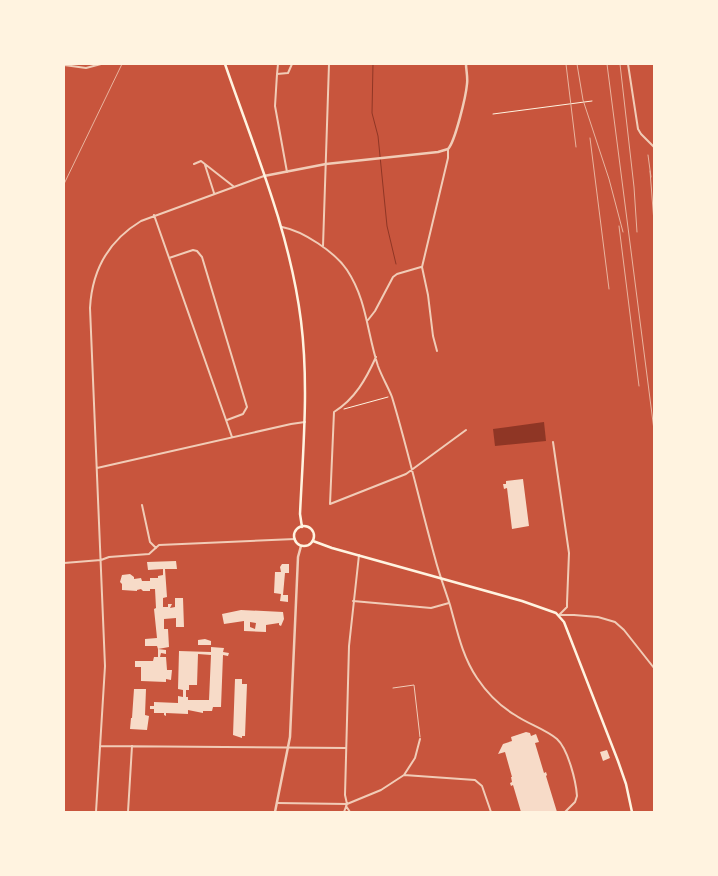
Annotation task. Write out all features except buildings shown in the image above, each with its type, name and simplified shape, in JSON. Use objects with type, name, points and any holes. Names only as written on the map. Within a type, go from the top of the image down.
[{"type":"main road","points":[[225,64],[282,227],[292,268],[301,321],[305,374],[305,422],[300,514],[302,526]]},
{"type":"main road","points":[[302,526],[307,526],[312,530],[314,537],[313,541],[307,546],[301,546],[295,539],[295,532],[302,526]]},
{"type":"main road","points":[[313,541],[522,601],[560,615],[618,761],[626,784],[632,812]]},
{"type":"street","points":[[64,65],[86,68],[101,64]]},
{"type":"street","points":[[278,64],[275,106],[287,172]]},
{"type":"street","points":[[277,74],[288,73],[292,64]]},
{"type":"street","points":[[323,246],[329,64]]},
{"type":"street","points":[[437,351],[422,267],[448,158],[448,149],[454,140],[466,91],[466,64]]},
{"type":"street","points":[[628,64],[638,129],[654,147]]},
{"type":"street","points":[[96,812],[105,666],[90,296],[98,266],[113,243],[130,228],[154,215],[264,176],[326,164],[438,152],[448,149]]},
{"type":"street","points":[[194,164],[201,161],[233,187]]},
{"type":"street","points":[[204,164],[214,194]]},
{"type":"street","points":[[154,215],[232,437]]},
{"type":"street","points":[[282,227],[323,246],[332,253],[347,270],[358,291],[368,320],[376,357],[391,396],[464,656],[478,679],[496,701],[515,715],[550,734],[563,747],[567,755],[577,796],[575,802],[565,812]]},
{"type":"street","points":[[169,258],[193,250],[200,253],[202,257],[247,405],[247,409],[242,414],[226,421]]},
{"type":"street","points":[[368,320],[393,277],[397,274],[422,267]]},
{"type":"street","points":[[376,357],[354,396],[334,412],[330,504],[406,474],[466,430]]},
{"type":"street","points":[[96,469],[305,422]]},
{"type":"street","points":[[554,442],[570,559],[567,607],[560,615]]},
{"type":"street","points":[[142,505],[150,542],[156,548]]},
{"type":"street","points":[[64,563],[101,560],[108,556],[149,554],[159,545],[295,539]]},
{"type":"street","points":[[275,812],[288,748],[298,557],[301,546]]},
{"type":"street","points":[[344,812],[346,805],[349,646],[359,555]]},
{"type":"street","points":[[353,601],[431,608],[449,603]]},
{"type":"street","points":[[560,615],[602,618],[615,622],[624,630],[654,668]]},
{"type":"street","points":[[277,803],[346,805],[381,790],[404,775],[415,758],[420,739]]},
{"type":"street","points":[[100,746],[346,748]]},
{"type":"street","points":[[128,812],[132,746]]},
{"type":"street","points":[[404,775],[475,780],[482,786],[491,812]]},
{"type":"street","points":[[346,805],[350,812]]},
{"type":"lane","points":[[393,688],[414,684],[420,739]]},
{"type":"path","points":[[493,114],[592,102]]},
{"type":"path","points":[[342,410],[391,396]]},
{"type":"shaded area","points":[[544,422],[546,441],[495,446],[493,429]]},
{"type":"waterway","points":[[373,64],[372,113],[378,136],[387,226],[396,264]]},
{"type":"railway","points":[[64,184],[122,64]]},
{"type":"railway","points":[[566,64],[576,147]]},
{"type":"railway","points":[[577,64],[583,100],[609,179],[623,232]]},
{"type":"railway","points":[[607,64],[654,430]]},
{"type":"railway","points":[[620,64],[634,187],[637,232]]},
{"type":"railway","points":[[590,138],[609,289]]},
{"type":"railway","points":[[648,155],[651,177]]},
{"type":"railway","points":[[650,171],[654,222]]},
{"type":"railway","points":[[619,226],[639,386]]}]
